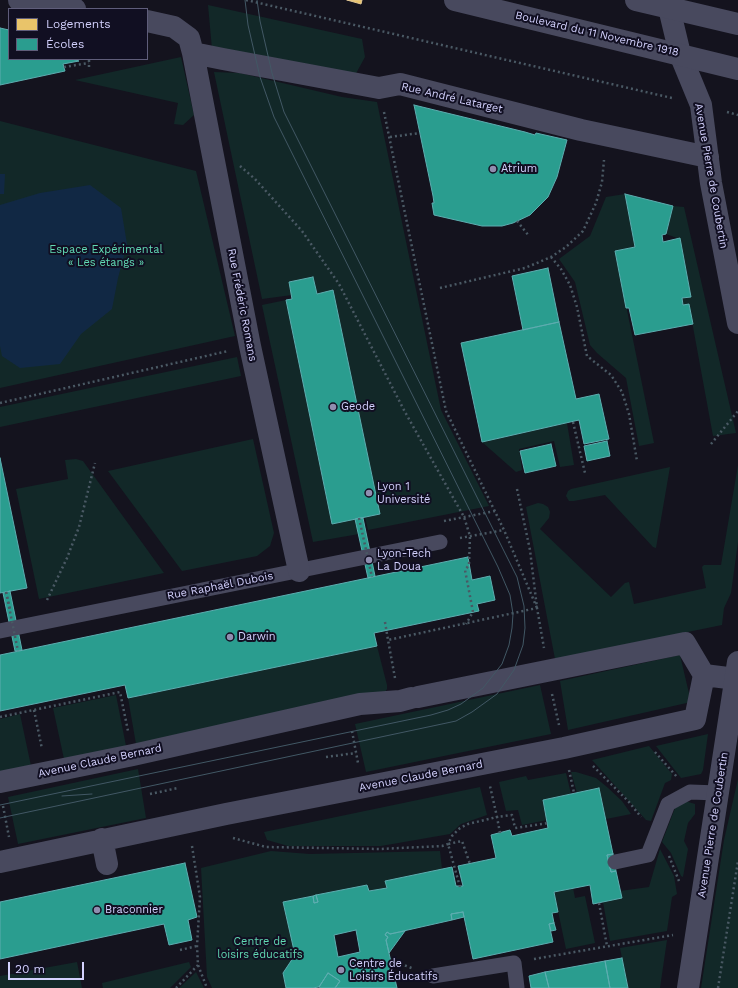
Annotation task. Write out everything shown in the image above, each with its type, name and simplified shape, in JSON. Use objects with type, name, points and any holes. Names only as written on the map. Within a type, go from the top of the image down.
[{"type":"street","points":[[19,0],[69,8]]},
{"type":"street","name":"Boulevard du 11 Novembre 1918","points":[[455,0],[738,69]]},
{"type":"street","points":[[636,0],[669,4],[738,24]]},
{"type":"street","name":"Avenue Pierre de Coubertin","points":[[669,4],[680,54],[701,105],[711,183],[738,323]]},
{"type":"street","name":"Rue André Latarget","points":[[148,21],[174,27],[191,45],[223,60],[379,88],[400,84],[607,136],[708,157]]},
{"type":"street","name":"Rue Frédéric Romans","points":[[191,45],[250,346],[299,570]]},
{"type":"street","name":"Avenue Claude Bernard","points":[[0,782],[133,755],[360,704],[410,699],[685,643],[704,675],[695,719],[556,749],[7,860]]},
{"type":"street","points":[[704,675],[737,671]]},
{"type":"street","name":"Avenue Pierre de Coubertin","points":[[688,988],[737,671]]},
{"type":"street","points":[[102,840],[107,864]]},
{"type":"lane","name":"Rue Raphaël Dubois","points":[[0,630],[440,542]]},
{"type":"lane","points":[[615,862],[648,856],[668,804],[690,792],[718,793]]},
{"type":"lane","points":[[433,976],[514,963],[517,988]]},
{"type":"path","points":[[246,0],[701,105],[738,115]]},
{"type":"path","points":[[64,67],[89,61],[88,67]]},
{"type":"path","points":[[379,88],[446,411],[504,530],[537,608]]},
{"type":"path","points":[[390,138],[420,132]]},
{"type":"path","points":[[440,288],[525,268],[551,257],[566,247],[583,231],[596,203],[602,182],[607,136]]},
{"type":"path","points":[[237,164],[255,179],[302,231],[339,284],[404,412],[464,517],[470,536],[469,565],[465,570],[473,612],[466,624]]},
{"type":"path","points":[[517,221],[529,236]]},
{"type":"path","points":[[551,257],[561,269],[570,285],[578,307],[586,356],[611,375],[622,392],[629,414],[637,461]]},
{"type":"path","points":[[0,403],[229,350]]},
{"type":"path","points":[[711,444],[738,411]]},
{"type":"path","points":[[573,422],[585,473]]},
{"type":"path","points":[[54,601],[46,602],[67,558],[79,527],[95,463]]},
{"type":"path","points":[[517,489],[530,550],[537,608]]},
{"type":"path","points":[[359,518],[372,577]]},
{"type":"path","points":[[462,537],[504,530]]},
{"type":"path","points":[[6,592],[18,651]]},
{"type":"path","points":[[388,640],[537,608]]},
{"type":"path","points":[[384,622],[388,640],[410,699]]},
{"type":"path","points":[[0,717],[120,692],[133,755]]},
{"type":"path","points":[[34,710],[46,772]]},
{"type":"path","points":[[351,726],[363,788]]},
{"type":"path","points":[[638,732],[690,792]]},
{"type":"path","points":[[326,757],[356,753]]},
{"type":"path","points":[[569,770],[574,793]]},
{"type":"path","points":[[490,787],[500,833]]},
{"type":"path","points":[[150,794],[178,788]]},
{"type":"path","points":[[2,804],[7,860]]},
{"type":"path","points":[[460,887],[448,844],[452,836],[460,828],[468,824],[512,815],[515,828],[548,823]]},
{"type":"path","points":[[230,837],[266,847],[380,849],[442,846],[462,842],[470,864]]},
{"type":"path","points":[[192,846],[200,897],[197,946],[198,965],[207,988]]},
{"type":"path","points":[[718,988],[738,861]]},
{"type":"path","points":[[599,903],[607,946]]},
{"type":"path","points":[[514,963],[677,934]]},
{"type":"path","points":[[180,950],[197,946]]},
{"type":"path","points":[[391,960],[433,976]]},
{"type":"path","points":[[176,988],[198,965]]},
{"type":"green space","points":[[208,5],[362,39],[365,57],[353,79],[212,49]]},
{"type":"green space","points":[[181,57],[194,115],[183,125],[174,124],[178,103],[75,80]]},
{"type":"green space","points":[[214,72],[240,73],[342,97],[377,102],[441,410],[489,506],[368,530],[365,517],[380,514],[333,291],[317,294],[313,277],[289,282],[292,295],[262,299]]},
{"type":"green space","name":"Espace Expérimental « Les étangs »","points":[[0,121],[196,171],[235,336],[0,388]]},
{"type":"green space","points":[[625,194],[635,247],[615,251],[654,443],[639,446],[626,378],[590,345],[575,282],[559,259],[590,236],[606,197]]},
{"type":"green space","points":[[673,206],[684,207],[736,433],[713,436],[689,305],[683,305],[682,298],[691,296],[680,239],[666,234]]},
{"type":"green space","points":[[286,300],[332,524],[355,519],[359,534],[313,542],[262,305]]},
{"type":"green space","points":[[237,357],[241,376],[0,427],[0,407]]},
{"type":"green space","points":[[567,423],[574,465],[560,467],[554,441],[519,449],[522,470],[516,472],[482,442]]},
{"type":"green space","points":[[253,439],[274,533],[270,546],[257,556],[182,571],[108,471]]},
{"type":"green space","points":[[76,459],[83,461],[164,573],[39,599],[16,489],[68,479],[65,460]]},
{"type":"green space","points":[[738,465],[738,542],[731,593],[724,608],[722,625],[555,659],[526,507],[538,503],[548,507],[550,512],[549,518],[540,529],[611,597],[625,583],[629,582],[634,604],[706,588],[702,567],[704,565],[721,565]]},
{"type":"green space","points":[[670,467],[656,548],[653,547],[605,495],[574,501],[569,501],[566,496],[568,491],[571,489]]},
{"type":"green space","points":[[377,646],[387,685],[385,692],[136,744],[128,698]]},
{"type":"green space","points":[[680,655],[691,702],[568,730],[560,681]]},
{"type":"green space","points":[[540,685],[551,734],[366,772],[355,724]]},
{"type":"green space","points":[[116,695],[126,746],[64,759],[53,708]]},
{"type":"green space","points":[[20,714],[31,766],[0,773],[0,719]]},
{"type":"green space","points":[[708,734],[703,770],[701,774],[681,778],[656,746]]},
{"type":"green space","points":[[649,746],[672,774],[671,780],[665,783],[651,821],[646,820],[592,760]]},
{"type":"green space","points":[[138,769],[146,818],[18,844],[8,797]]},
{"type":"green space","points":[[571,772],[596,778],[622,801],[631,814],[606,819],[599,789],[577,793]]},
{"type":"green space","points":[[566,773],[571,794],[543,800],[547,820],[522,825],[518,810],[506,811],[499,782],[526,776],[528,780]]},
{"type":"green space","points":[[738,779],[738,988],[701,988],[724,840]]},
{"type":"green space","points":[[480,787],[487,815],[461,824],[450,834],[381,846],[288,846],[267,840],[264,832]]},
{"type":"green space","points":[[685,801],[695,804],[695,814],[688,823],[684,841],[688,849],[683,877],[681,876],[671,853],[662,842],[675,808]]},
{"type":"green space","points":[[660,849],[674,876],[677,894],[672,897],[667,931],[610,941],[603,902],[622,898],[620,891],[649,887]]},
{"type":"green space","name":"Centre de loisirs éducatifs","points":[[271,851],[310,854],[440,851],[442,869],[385,881],[387,888],[369,891],[367,885],[283,902],[295,955],[283,973],[286,988],[212,988],[207,977],[201,868]]},
{"type":"green space","points":[[573,888],[575,898],[585,896],[595,943],[566,949],[554,892]]},
{"type":"green space","points":[[667,940],[660,988],[628,988],[620,948]]},
{"type":"green space","points":[[77,962],[82,988],[0,988],[0,976]]},
{"type":"green space","points":[[189,962],[191,967],[170,988],[103,988],[102,983]]},
{"type":"green space","points":[[196,972],[204,988],[179,988]]},
{"type":"water","points":[[0,174],[5,174],[4,194],[0,194]]},
{"type":"water","points":[[90,185],[121,208],[127,244],[112,309],[81,334],[60,364],[20,368],[2,356],[0,346],[0,205],[40,193]]},
{"type":"building: Logements","points":[[347,0],[362,0],[361,4]]},
{"type":"building: Écoles","points":[[0,28],[8,30],[8,60],[79,61],[63,64],[65,71],[0,85]]},
{"type":"building: Écoles","name":"Atrium","points":[[414,105],[535,135],[536,133],[567,140],[557,177],[548,197],[530,215],[513,223],[502,226],[482,226],[434,215],[432,203],[434,203],[433,196]]},
{"type":"building: Écoles","points":[[625,194],[673,206],[666,234],[662,235],[663,242],[680,238],[691,297],[682,298],[683,305],[689,304],[693,324],[635,335],[629,308],[626,308],[615,251],[635,247]]},
{"type":"building: Écoles","points":[[548,268],[559,322],[523,330],[512,276]]},
{"type":"building: Écoles","name":"Geode","points":[[313,277],[317,294],[333,290],[380,514],[332,524],[286,300],[292,299],[289,282]]},
{"type":"building: Écoles","points":[[559,322],[576,399],[599,394],[609,439],[584,444],[579,420],[482,442],[461,343]]},
{"type":"building: Écoles","points":[[607,441],[610,456],[587,461],[584,446]]},
{"type":"building: Écoles","points":[[551,444],[556,466],[525,473],[520,451]]},
{"type":"building: Écoles","points":[[0,458],[27,588],[0,593]]},
{"type":"building: Écoles","points":[[363,518],[375,576],[368,578],[355,519]]},
{"type":"building: Écoles","name":"Darwin","points":[[468,557],[472,580],[490,576],[495,600],[477,604],[479,611],[374,633],[377,646],[128,698],[125,685],[0,711],[0,655]]},
{"type":"building: Écoles","points":[[10,591],[22,650],[15,651],[3,593]]},
{"type":"building: Écoles","points":[[599,788],[613,854],[607,855],[611,872],[616,871],[622,898],[593,904],[590,885],[554,892],[558,912],[552,913],[554,923],[549,924],[553,942],[473,959],[463,912],[451,914],[452,920],[390,934],[387,932],[385,935],[388,937],[386,940],[397,988],[335,988],[340,981],[328,973],[319,987],[286,988],[283,973],[295,955],[283,902],[313,896],[314,903],[318,902],[316,895],[367,885],[369,891],[387,888],[385,881],[452,867],[456,886],[463,886],[458,866],[496,858],[491,835],[510,830],[512,836],[548,828],[543,800]],"holes":[[[356,930],[360,952],[338,957],[334,935]]]},
{"type":"building: Écoles","points":[[613,854],[616,871],[611,872],[607,855]]},
{"type":"building: Écoles","name":"Braconnier","points":[[185,863],[197,917],[188,920],[192,940],[169,945],[164,924],[0,959],[0,902]]},
{"type":"building: Écoles","points":[[316,895],[318,902],[314,903],[313,896]]},
{"type":"building: Écoles","points":[[463,912],[464,917],[452,920],[451,914]]},
{"type":"building: Écoles","points":[[554,923],[556,930],[551,931],[549,924]]},
{"type":"building: Écoles","points":[[405,931],[389,953],[386,940],[388,937],[385,935],[387,932],[390,934]]},
{"type":"building: Écoles","points":[[622,958],[628,988],[610,988],[605,961]]},
{"type":"building: Écoles","points":[[605,961],[610,988],[549,988],[545,972]]},
{"type":"building: Écoles","points":[[545,972],[549,988],[531,988],[529,976]]},
{"type":"building: Écoles","points":[[328,973],[340,981],[335,988],[319,987]]},
{"type":"tram line","points":[[0,805],[431,715],[448,710],[461,704],[483,688],[502,664],[509,645],[513,614],[510,595],[498,567],[274,117],[260,77],[248,25],[245,0]]},
{"type":"tram line","points":[[0,818],[456,721],[472,712],[497,694],[514,670],[523,645],[525,628],[524,606],[517,577],[284,112],[272,73],[260,21],[257,0]]},
{"type":"tram line","points":[[62,796],[92,794]]},
{"type":"place","name":"Atrium","points":[[493,169]]},
{"type":"place","name":"Geode","points":[[333,407]]},
{"type":"place","name":"Lyon 1 Université","points":[[369,493]]},
{"type":"place","name":"Lyon-Tech La Doua","points":[[369,560]]},
{"type":"place","name":"Darwin","points":[[230,637]]},
{"type":"place","name":"Braconnier","points":[[97,910]]},
{"type":"place","name":"Centre de Loisirs Éducatifs","points":[[341,970]]}]
